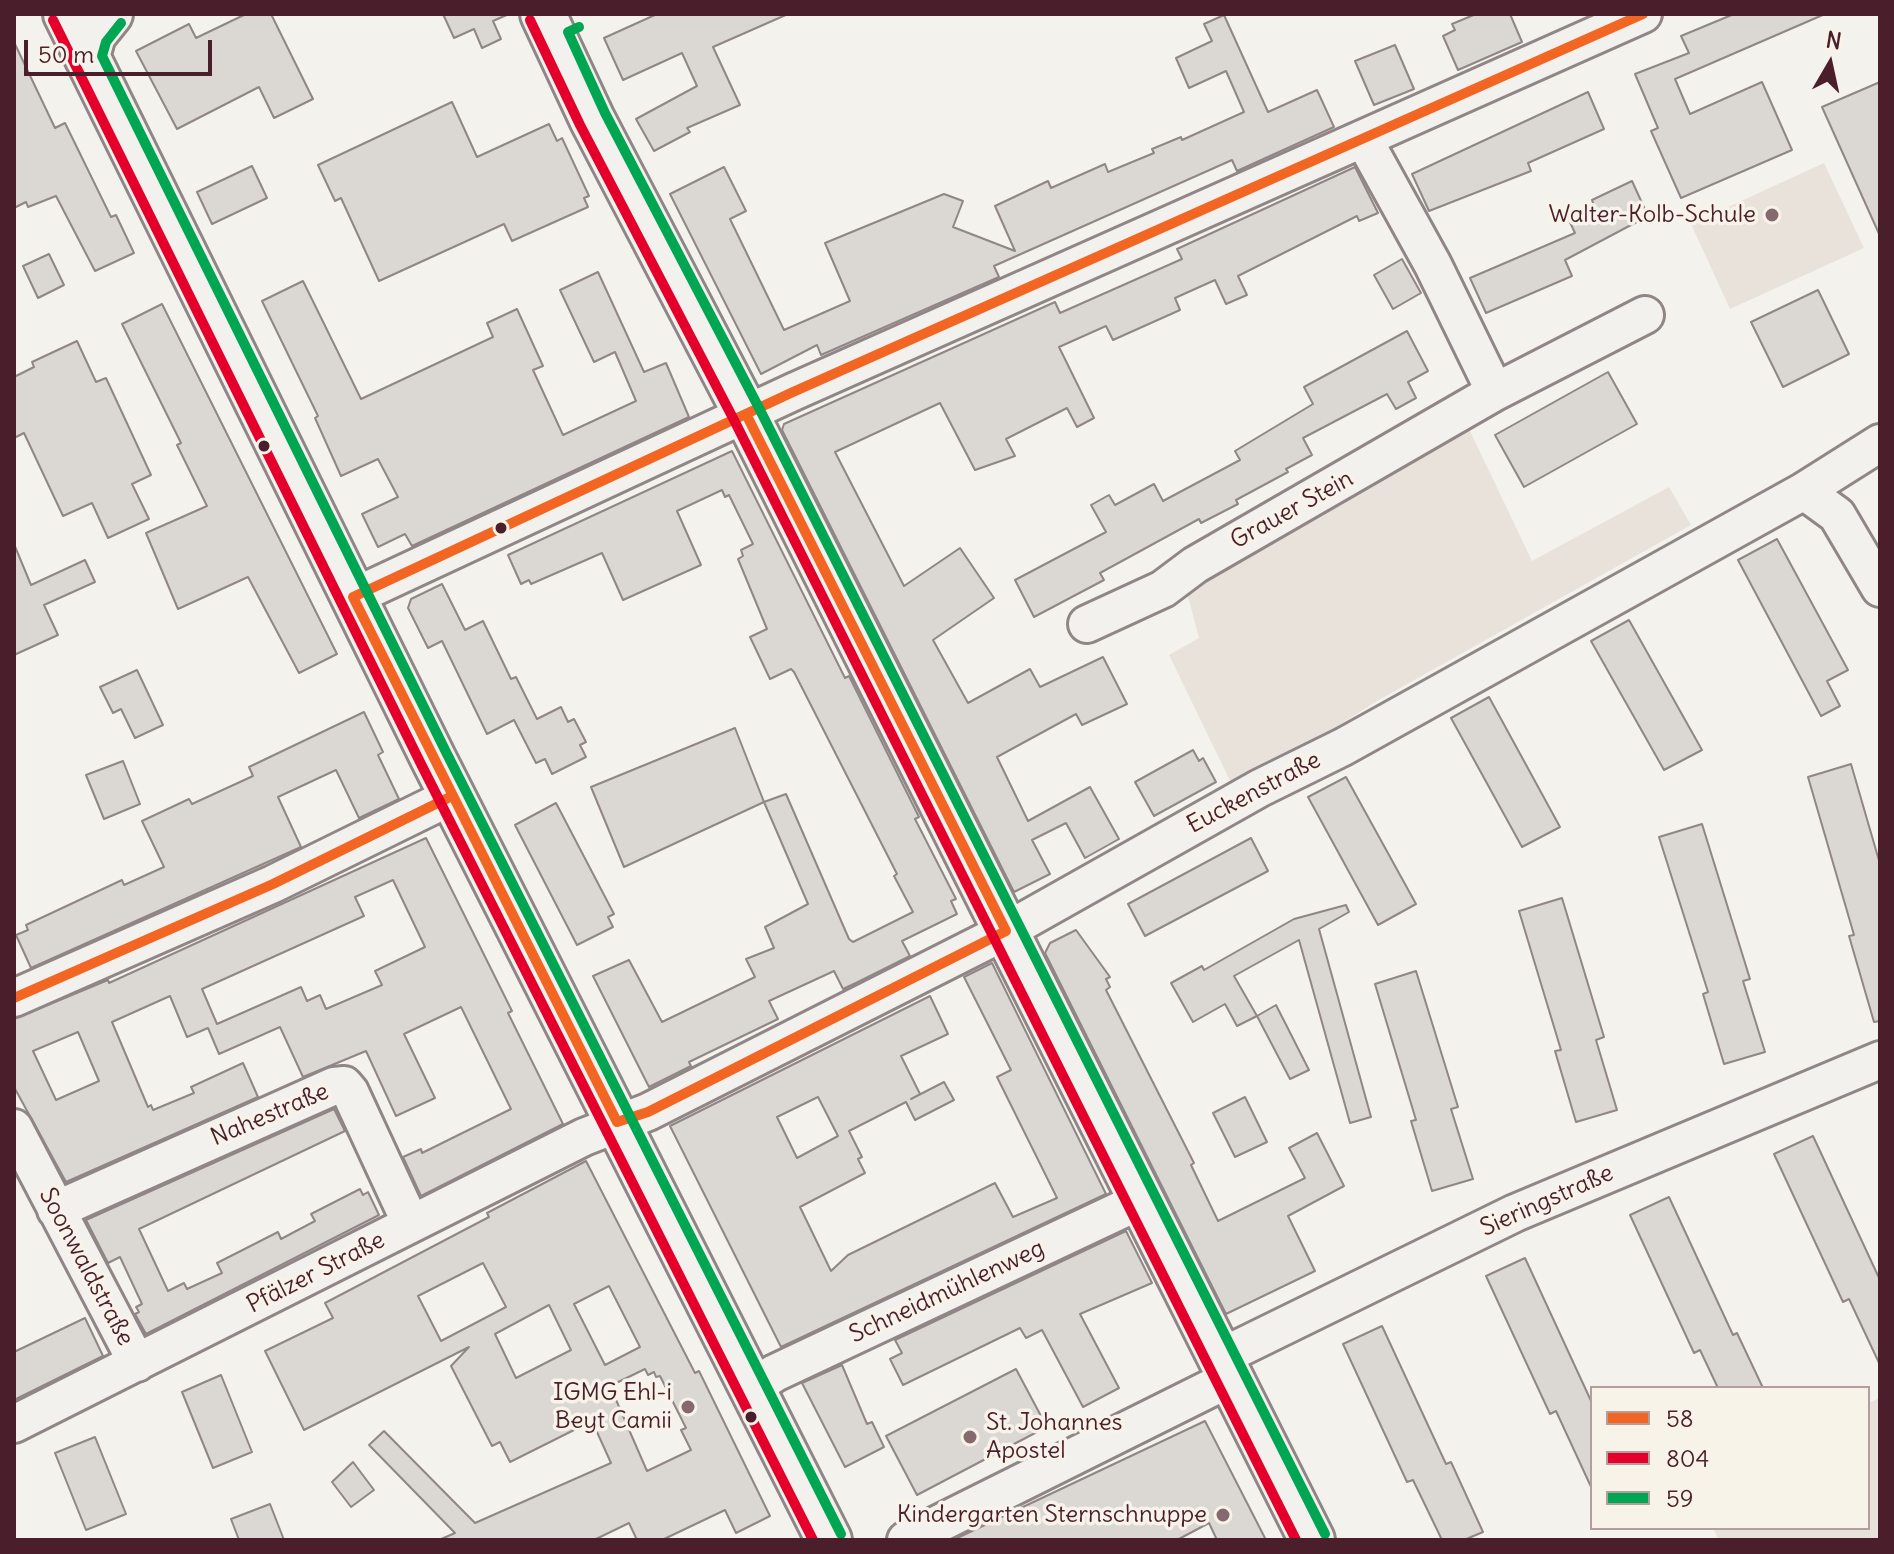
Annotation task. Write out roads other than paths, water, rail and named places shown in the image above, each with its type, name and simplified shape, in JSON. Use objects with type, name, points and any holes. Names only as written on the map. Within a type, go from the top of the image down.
[{"type":"main road","points":[[66,14],[452,796],[829,1540]]},
{"type":"main road","points":[[87,57],[93,35],[110,14]]},
{"type":"main road","points":[[555,18],[592,119],[746,414],[1312,1540]]},
{"type":"street","points":[[353,597],[746,414],[1643,14]]},
{"type":"street","points":[[1364,140],[1433,265],[1495,392]]},
{"type":"street","name":"Grauer Stein","points":[[1087,624],[1163,589],[1195,565],[1495,392],[1645,315]]},
{"type":"street","name":"Euckenstraße","points":[[617,1122],[648,1112],[1006,931],[1260,788],[1332,752],[1804,491],[1880,443]]},
{"type":"street","points":[[1804,491],[1837,515],[1880,588]]},
{"type":"street","points":[[14,998],[273,884],[452,796]]},
{"type":"street","name":"Sieringstraße","points":[[906,1540],[1515,1213],[1880,1060]]},
{"type":"street","name":"Nahestraße","points":[[56,1210],[320,1092],[344,1085],[411,1224]]},
{"type":"street","name":"Pfälzer Straße","points":[[14,1424],[617,1122]]},
{"type":"street","name":"Soonwaldstraße","points":[[14,1128],[137,1363]]},
{"type":"street","name":"Schneidmühlenweg","points":[[753,1387],[775,1373],[1142,1200]]},
{"type":"place","name":"Walter-Kolb-Schule","points":[[1772,215]]},
{"type":"place","name":"IGMG Ehl-i Beyt Camii","points":[[688,1407]]},
{"type":"place","name":"St. Johannes Apostel","points":[[970,1437]]},
{"type":"place","name":"Kindergarten Sternschnuppe","points":[[1223,1515]]}]
